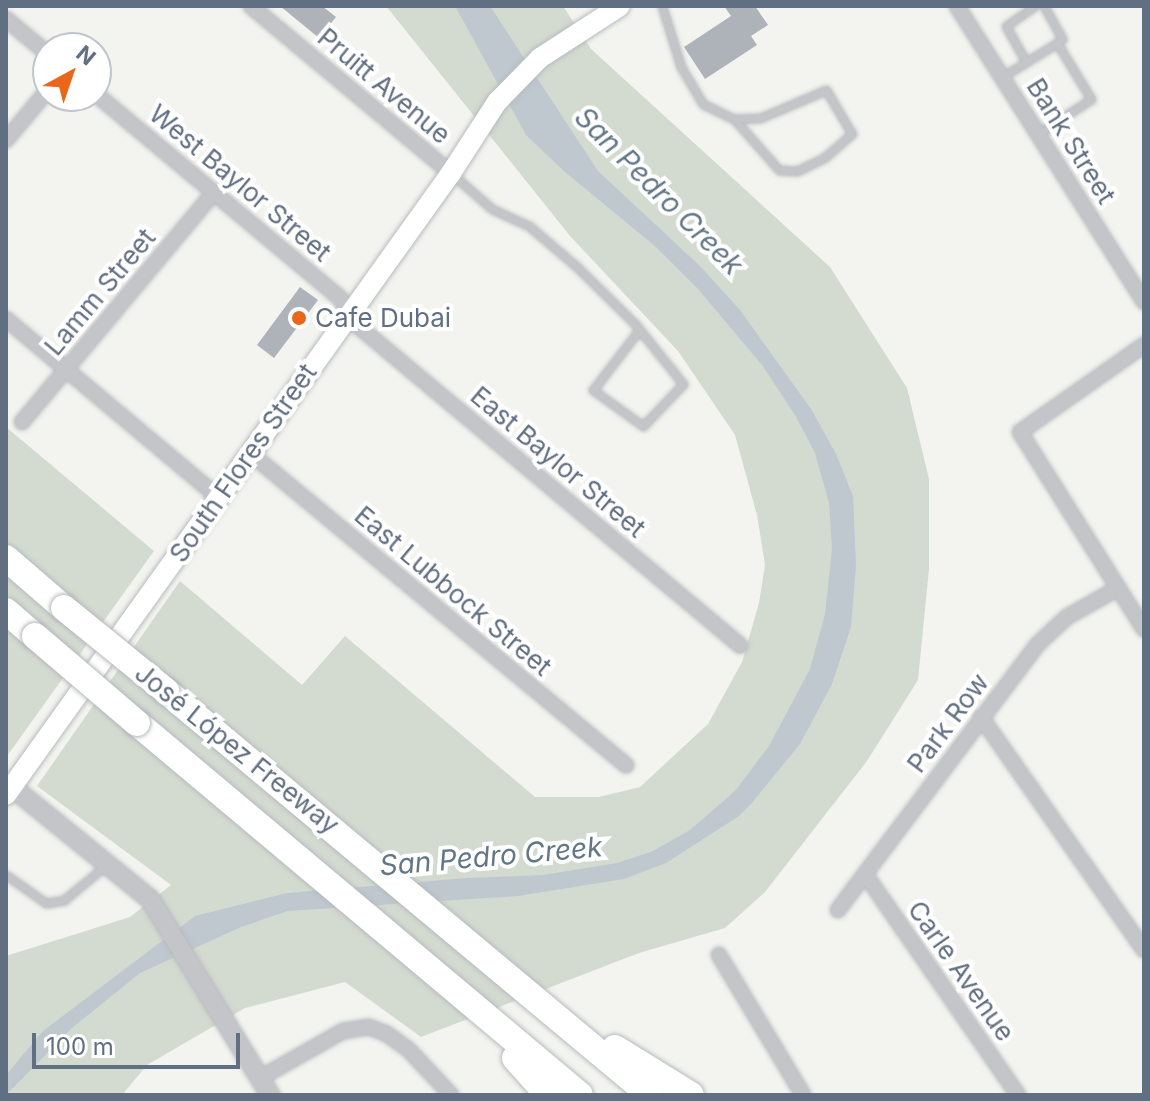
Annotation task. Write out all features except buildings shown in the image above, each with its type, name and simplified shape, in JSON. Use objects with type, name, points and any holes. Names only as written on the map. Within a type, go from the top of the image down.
[{"type":"highway","name":"José López Freeway","points":[[6,558],[650,1095]]},
{"type":"highway","name":"José López Freeway","points":[[6,613],[577,1093]]},
{"type":"highway","points":[[457,995],[548,1095]]},
{"type":"highway","points":[[534,997],[691,1095]]},
{"type":"main road","name":"South Flores Street","points":[[9,791],[513,83],[579,29],[620,6]]},
{"type":"street","name":"Pruitt Avenue","points":[[251,6],[451,173]]},
{"type":"street","name":"Bank Street","points":[[957,6],[1144,302]]},
{"type":"street","points":[[6,19],[32,41]]},
{"type":"street","name":"West Baylor Street","points":[[112,107],[339,297],[349,313]]},
{"type":"street","points":[[6,140],[32,109]]},
{"type":"street","name":"Lamm Street","points":[[22,422],[214,192]]},
{"type":"street","name":"East Baylor Street","points":[[349,313],[360,328],[740,645]]},
{"type":"street","points":[[6,319],[218,497]]},
{"type":"street","points":[[1144,345],[1020,432],[1144,629]]},
{"type":"street","name":"East Lubbock Street","points":[[250,453],[626,765]]},
{"type":"street","name":"Park Row","points":[[838,910],[981,717],[1056,625],[1118,588]]},
{"type":"street","points":[[981,717],[1144,950]]},
{"type":"street","points":[[9,791],[150,899],[270,1095]]},
{"type":"street","name":"Carle Avenue","points":[[865,874],[1018,1095]]},
{"type":"street","points":[[719,955],[803,1095]]},
{"type":"street","points":[[260,1078],[343,1031],[369,1027],[397,1040],[451,1095]]},
{"type":"lane","points":[[662,6],[681,67],[703,104],[734,119],[779,170],[797,171],[824,158],[852,134],[826,90],[760,118],[734,119]]},
{"type":"lane","points":[[1026,62],[1006,26],[1035,6]]},
{"type":"lane","points":[[1002,77],[1062,39],[1044,6]]},
{"type":"lane","points":[[1038,134],[1091,99],[1057,43]]},
{"type":"lane","points":[[451,173],[492,209],[529,226],[639,330],[683,384],[643,426],[593,390],[639,330]]},
{"type":"lane","points":[[6,875],[40,902],[55,902],[75,892],[107,864]]},
{"type":"shaded area","points":[[386,6],[563,6],[591,49],[830,267],[907,388],[929,479],[929,569],[918,680],[867,761],[765,892],[725,928],[639,953],[421,1037],[345,982],[245,1008],[147,1065],[122,1095],[6,1095],[6,956],[130,917],[171,885],[37,786],[180,581],[302,685],[345,636],[535,797],[599,797],[640,787],[708,724],[742,662],[759,603],[765,565],[757,515],[735,435],[678,351],[570,236]]},
{"type":"shaded area","points":[[455,6],[490,6],[598,171],[700,266],[740,310],[811,409],[836,454],[853,496],[856,565],[851,627],[832,684],[800,744],[751,804],[739,816],[666,863],[624,879],[518,896],[288,911],[241,927],[140,973],[72,1028],[6,1095],[6,1075],[43,1031],[195,916],[287,893],[543,875],[617,863],[653,851],[690,830],[735,791],[769,746],[810,669],[825,614],[832,549],[829,503],[815,453],[795,415],[762,365],[698,289],[656,247],[565,172],[526,135]]},
{"type":"shaded area","points":[[6,427],[154,551],[7,756],[6,754]]},
{"type":"place","name":"Cafe Dubai","points":[[299,318]]},
{"type":"water label","name":"San Pedro Creek","points":[[659,191]]},
{"type":"water label","name":"San Pedro Creek","points":[[491,856]]}]
